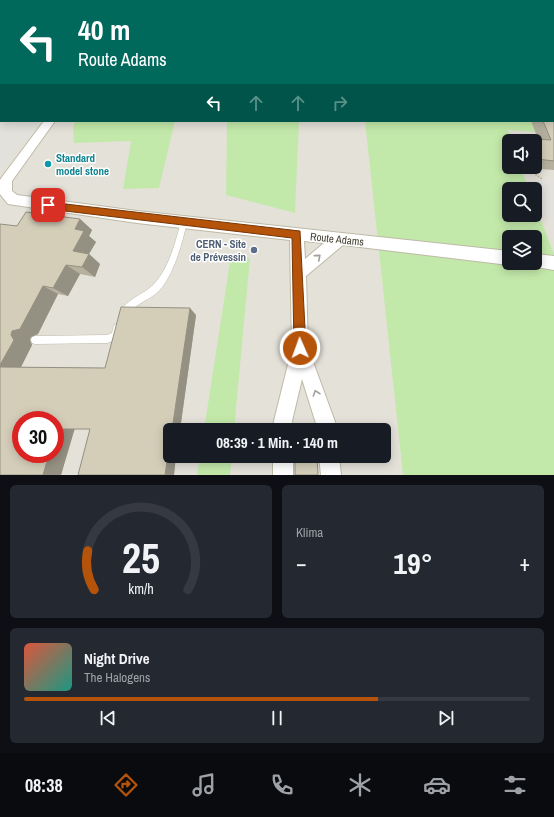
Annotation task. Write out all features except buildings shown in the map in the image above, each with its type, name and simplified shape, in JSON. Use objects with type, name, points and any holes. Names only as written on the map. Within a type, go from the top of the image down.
[{"type":"street","points":[[2,189],[14,168],[49,122]]},
{"type":"street","name":"Route Adams","points":[[2,189],[13,200],[184,222],[339,240],[414,246],[502,257]]},
{"type":"street","points":[[283,423],[300,348],[296,234]]},
{"type":"street","points":[[297,274],[339,240]]},
{"type":"street","points":[[542,262],[554,263]]},
{"type":"street","points":[[300,348],[326,423]]},
{"type":"street","points":[[283,463],[283,475]]},
{"type":"street","points":[[329,463],[330,475]]},
{"type":"lane","points":[[35,340],[108,339],[115,336],[125,311],[156,288],[162,281],[179,242],[184,222]]},
{"type":"path","points":[[535,174],[542,179]]},
{"type":"shaded area","name":"CERN - Site de Prévessin","points":[[0,122],[554,122],[554,475],[0,475]]},
{"type":"shaded area","points":[[6,122],[40,122],[0,171],[0,129]]},
{"type":"shaded area","points":[[534,178],[554,180],[554,233],[542,200],[542,182],[535,182]]},
{"type":"green space","points":[[75,122],[175,122],[159,188],[123,189],[131,141],[74,143],[73,126]]},
{"type":"green space","points":[[227,122],[299,122],[295,213],[226,195]]},
{"type":"green space","points":[[365,122],[531,122],[536,132],[508,130],[509,134],[502,134],[502,174],[523,174],[526,182],[502,182],[502,222],[542,222],[554,254],[554,475],[403,475]]},
{"type":"green space","points":[[231,255],[250,258],[235,423],[205,423]]},
{"type":"green space","points":[[199,463],[231,463],[230,475],[197,475]]},
{"type":"place","name":"Standard model stone","points":[[48,164]]},
{"type":"place","name":"CERN - Site de Prévessin","points":[[254,250]]},
{"type":"route","points":[[48,205],[296,234],[300,348]]}]
